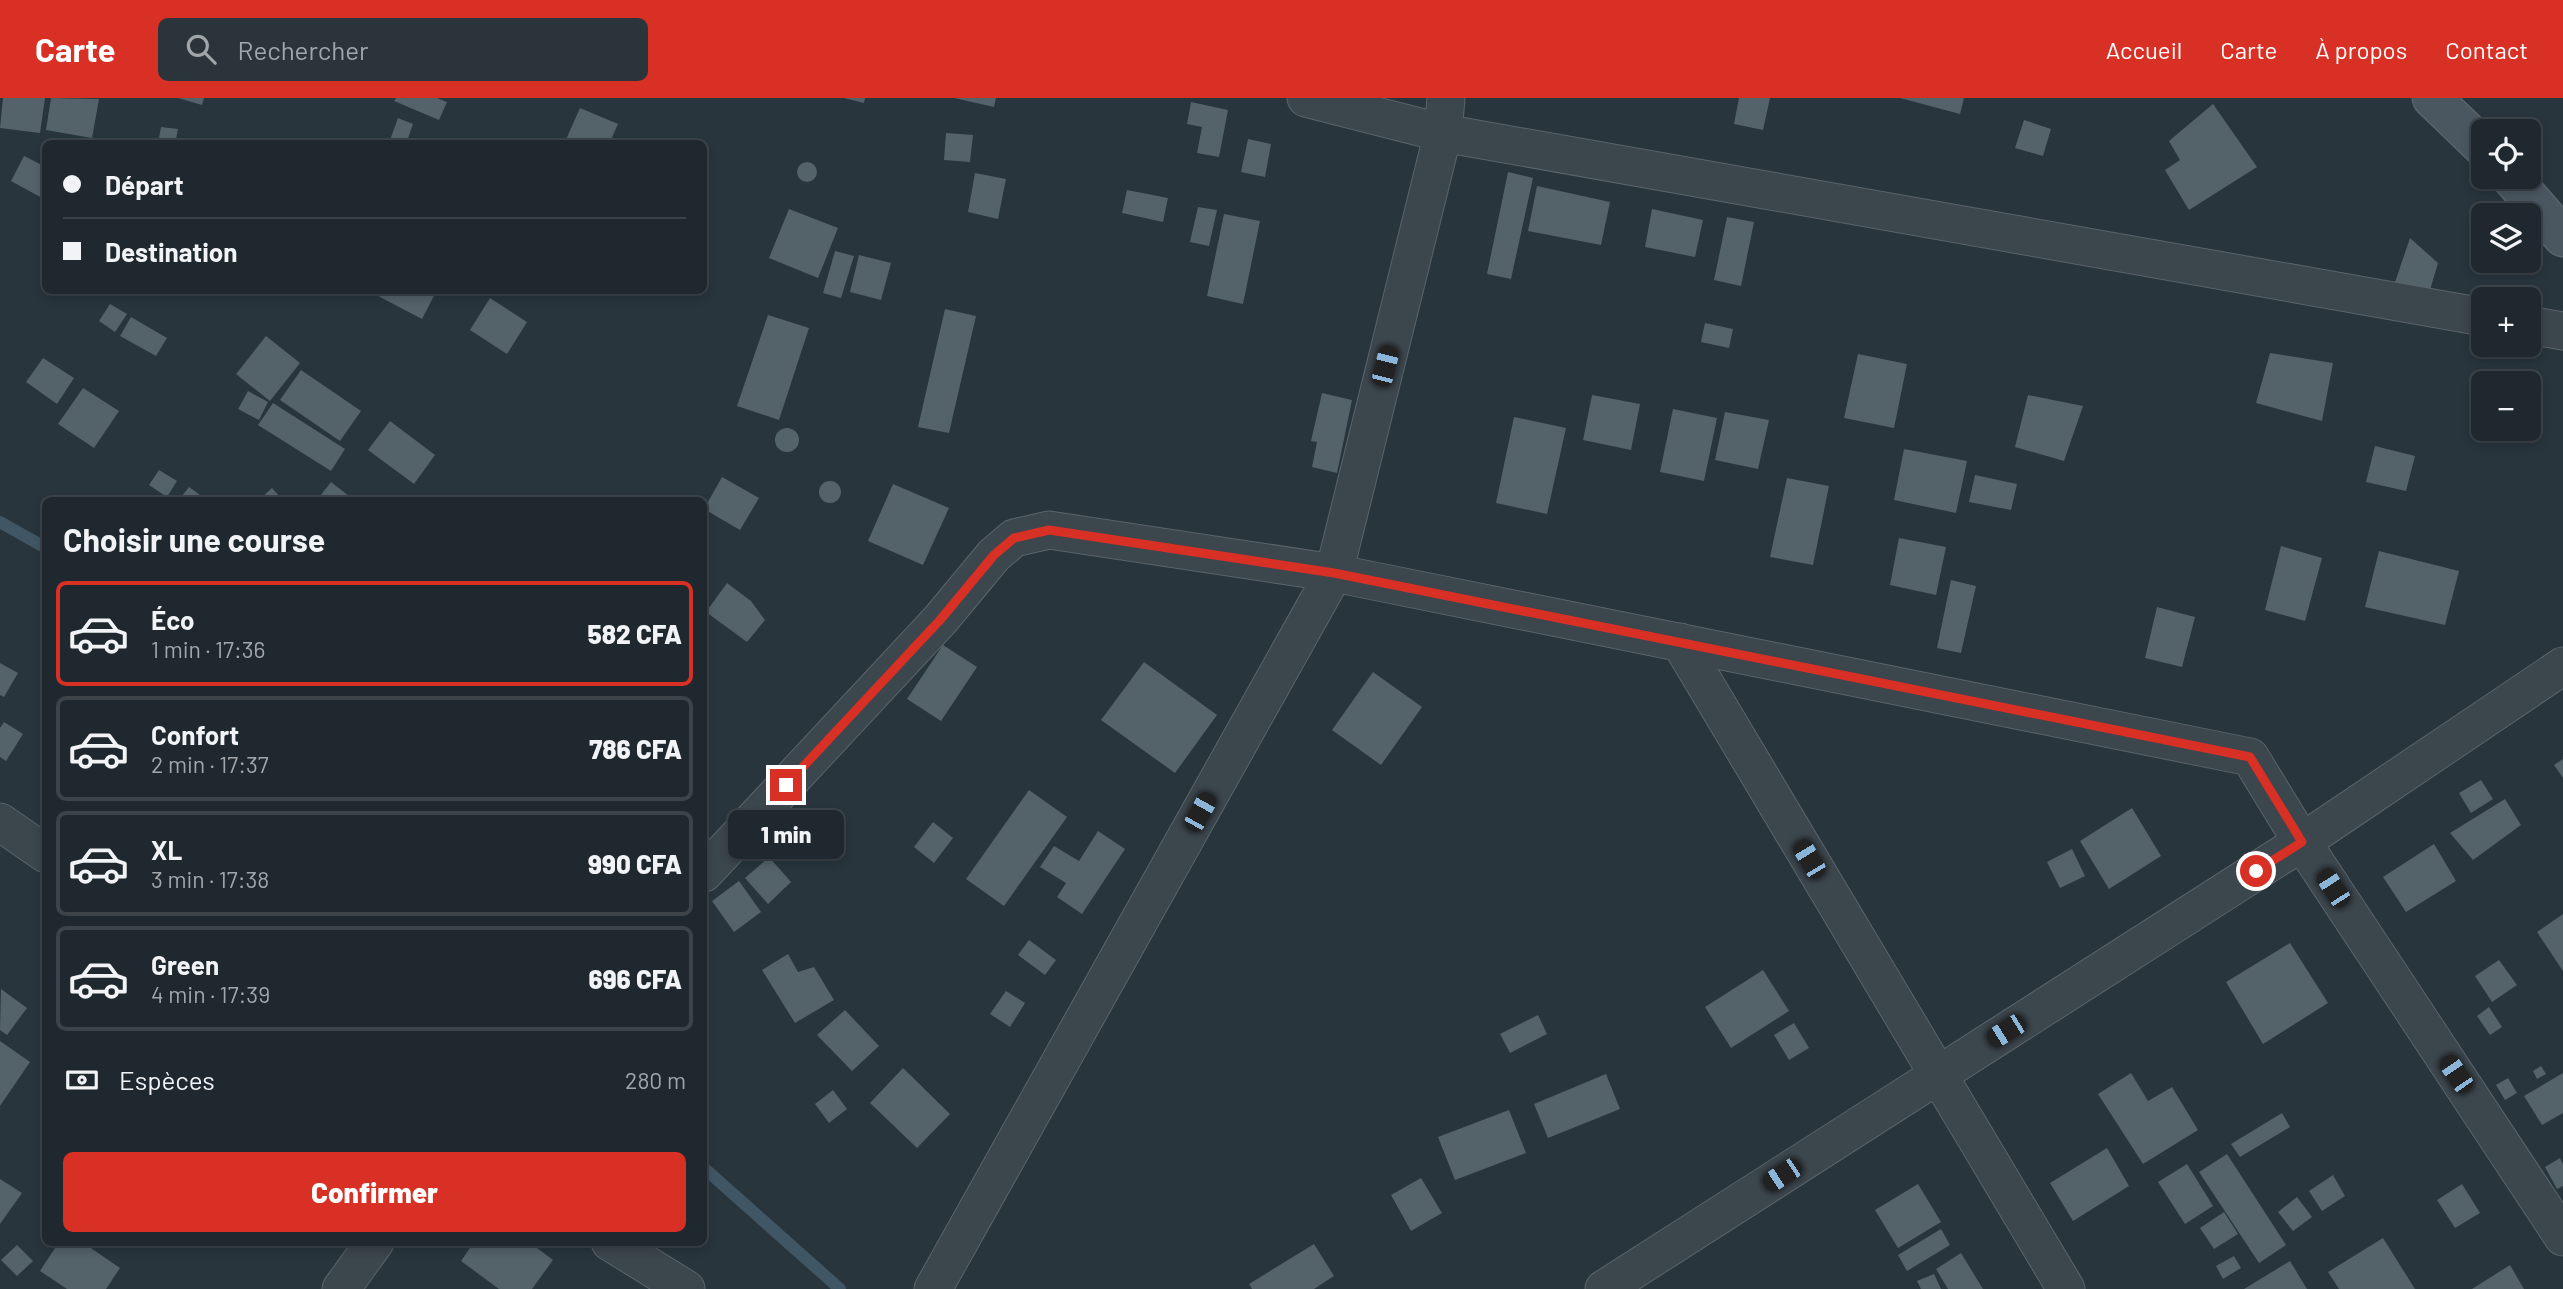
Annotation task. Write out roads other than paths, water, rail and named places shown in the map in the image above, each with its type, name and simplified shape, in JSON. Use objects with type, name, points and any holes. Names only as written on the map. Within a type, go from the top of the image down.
[{"type":"street","points":[[1306,98],[1445,116],[2471,315]]},
{"type":"street","points":[[2432,98],[2471,136]]},
{"type":"street","points":[[933,1289],[1334,573],[1445,116]]},
{"type":"street","points":[[2521,189],[2563,237]]},
{"type":"street","points":[[2541,327],[2563,331]]},
{"type":"street","points":[[707,870],[940,620],[994,555],[1014,538],[1049,530],[1334,573],[2250,757],[2302,842],[2563,1237]]},
{"type":"street","points":[[1679,642],[2066,1289]]},
{"type":"street","points":[[1604,1289],[2302,842],[2563,666]]},
{"type":"street","points":[[3,829],[42,852]]},
{"type":"street","points":[[341,1289],[371,1246]]},
{"type":"street","points":[[616,1246],[685,1289]]},
{"type":"waterway","points":[[0,522],[42,546]]},
{"type":"waterway","points":[[707,1171],[840,1289]]}]
